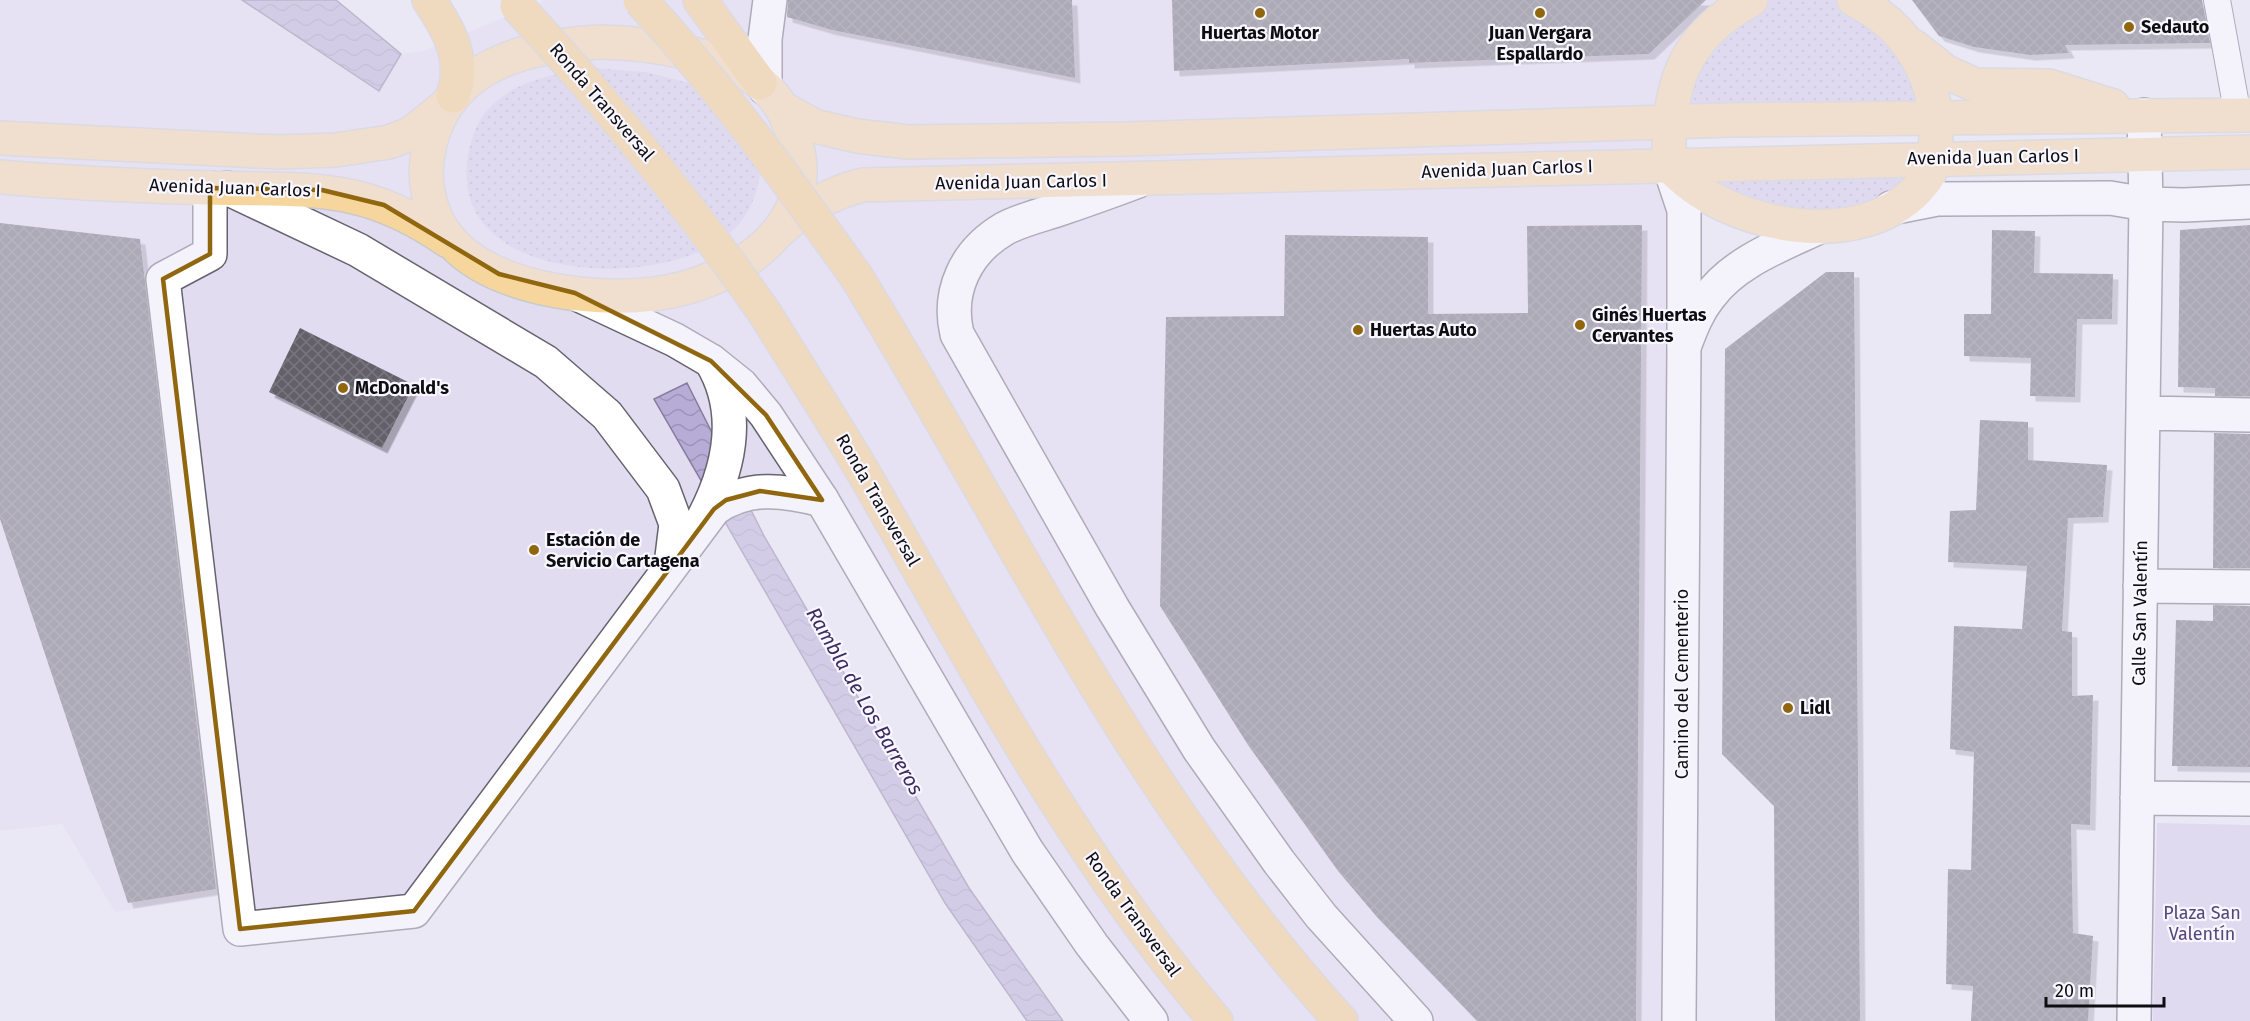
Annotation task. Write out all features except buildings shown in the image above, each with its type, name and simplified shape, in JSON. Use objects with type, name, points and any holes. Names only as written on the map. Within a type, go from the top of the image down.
[{"type":"highway","points":[[429,0],[443,21],[459,57],[457,86],[449,101]]},
{"type":"highway","points":[[640,0],[780,170],[856,276],[1065,636],[1154,779],[1235,894],[1280,951],[1341,1021]]},
{"type":"highway","points":[[700,0],[769,93]]},
{"type":"highway","name":"Ronda Transversal","points":[[515,3],[634,137],[705,227],[766,315],[864,474],[1005,721],[1069,825],[1131,916],[1216,1021]]},
{"type":"main road","points":[[1750,0],[1720,21],[1693,49],[1677,80],[1668,122],[1669,165],[1684,182],[1724,206],[1773,221],[1819,227],[1870,217],[1891,208],[1924,182],[1935,158],[1937,116],[1926,79],[1915,52],[1891,18]]},
{"type":"main road","points":[[1854,0],[1891,18],[1933,63],[1974,85],[2049,86],[2144,115]]},
{"type":"main road","name":"Avenida Juan Carlos I","points":[[0,138],[277,152],[336,150],[389,142],[412,133],[432,120],[476,76],[505,59],[538,48],[578,43],[630,43],[679,52],[730,67],[769,93]]},
{"type":"main road","points":[[769,93],[814,126],[857,136],[908,142],[1138,139],[1937,116],[2244,116]]},
{"type":"main road","points":[[769,93],[796,144],[798,175],[792,204],[778,232]]},
{"type":"main road","points":[[449,101],[431,139],[426,177],[434,214],[445,234],[458,247]]},
{"type":"main road","name":"Avenida Juan Carlos I","points":[[0,177],[218,188],[301,188],[364,198],[399,212],[499,274],[539,287],[575,293],[645,295],[704,283],[745,263],[760,252],[799,213],[822,199],[863,185],[2250,152]]},
{"type":"street","points":[[769,93],[765,39],[770,0]]},
{"type":"street","points":[[2217,0],[2244,116]]},
{"type":"street","name":"Calle San Valentín","points":[[2134,1021],[2146,204],[2144,115]]},
{"type":"street","name":"Camino del Cementerio","points":[[1669,165],[1684,210],[1679,1021]]},
{"type":"street","points":[[1146,178],[1005,229],[984,243],[966,266],[954,293],[954,320],[957,334],[1112,608],[1199,749],[1278,862],[1314,907],[1416,1021]]},
{"type":"street","points":[[670,565],[676,524],[663,489],[607,415],[546,362],[358,250],[218,188],[210,254],[163,279],[240,929],[414,911],[670,565],[709,511],[728,460],[729,413],[725,388],[711,361]]},
{"type":"street","points":[[1891,208],[1937,199],[2110,198],[2146,204],[2250,202]]},
{"type":"street","name":"Camino del Cementerio","points":[[1684,347],[1698,313],[1717,288],[1752,261],[1819,227]]},
{"type":"street","points":[[575,293],[675,340],[711,361],[741,385],[766,415],[822,500],[1027,851],[1092,945],[1151,1021]]},
{"type":"street","points":[[2143,413],[2250,416]]},
{"type":"street","points":[[709,511],[726,500],[745,493],[779,491],[822,500]]},
{"type":"street","points":[[2140,586],[2250,587]]},
{"type":"street","points":[[2137,798],[2250,799]]},
{"type":"highlighted area","points":[[210,188],[322,190],[384,205],[499,274],[575,293],[711,361],[766,415],[822,500],[760,491],[726,500],[714,509],[414,911],[240,929],[163,279],[210,254]]},
{"type":"shaded area","points":[[0,0],[291,0],[390,73],[401,54],[423,51],[545,0],[1750,0],[1684,65],[1679,1021],[1151,1021],[822,500],[745,493],[414,911],[240,929],[234,894],[115,912],[62,824],[0,831]]},
{"type":"green space","points":[[1751,0],[1854,0],[1874,9],[1937,116],[1668,122],[1672,97]]},
{"type":"green space","points":[[593,68],[646,72],[701,86],[761,165],[758,186],[751,206],[732,232],[697,253],[665,263],[629,268],[592,268],[555,263],[522,252],[494,235],[475,211],[468,193],[468,154],[481,119],[492,105],[522,85],[557,74]]},
{"type":"green space","points":[[1932,168],[1844,224],[1684,182]]},
{"type":"green space","name":"Plaza San Valentín","points":[[2157,823],[2250,825],[2250,1021],[2153,1021]]},
{"type":"water","points":[[242,0],[336,0],[401,54],[379,91]]},
{"type":"water","points":[[687,383],[764,536],[969,888],[1063,1021],[1027,1021],[945,903],[654,399]]},
{"type":"place","name":"Huertas Motor","points":[[1260,13]]},
{"type":"place","name":"Juan Vergara Espallardo","points":[[1540,13]]},
{"type":"place","name":"Sedauto","points":[[2129,27]]},
{"type":"place","name":"Ginés Huertas Cervantes","points":[[1580,325]]},
{"type":"place","name":"Huertas Auto","points":[[1358,330]]},
{"type":"place","name":"McDonald's","points":[[343,388]]},
{"type":"place","name":"Estación de Servicio Cartagena","points":[[534,550]]},
{"type":"place","name":"Lidl","points":[[1788,708]]},
{"type":"water label","name":"Rambla de Los Barreros","points":[[865,701]]}]
